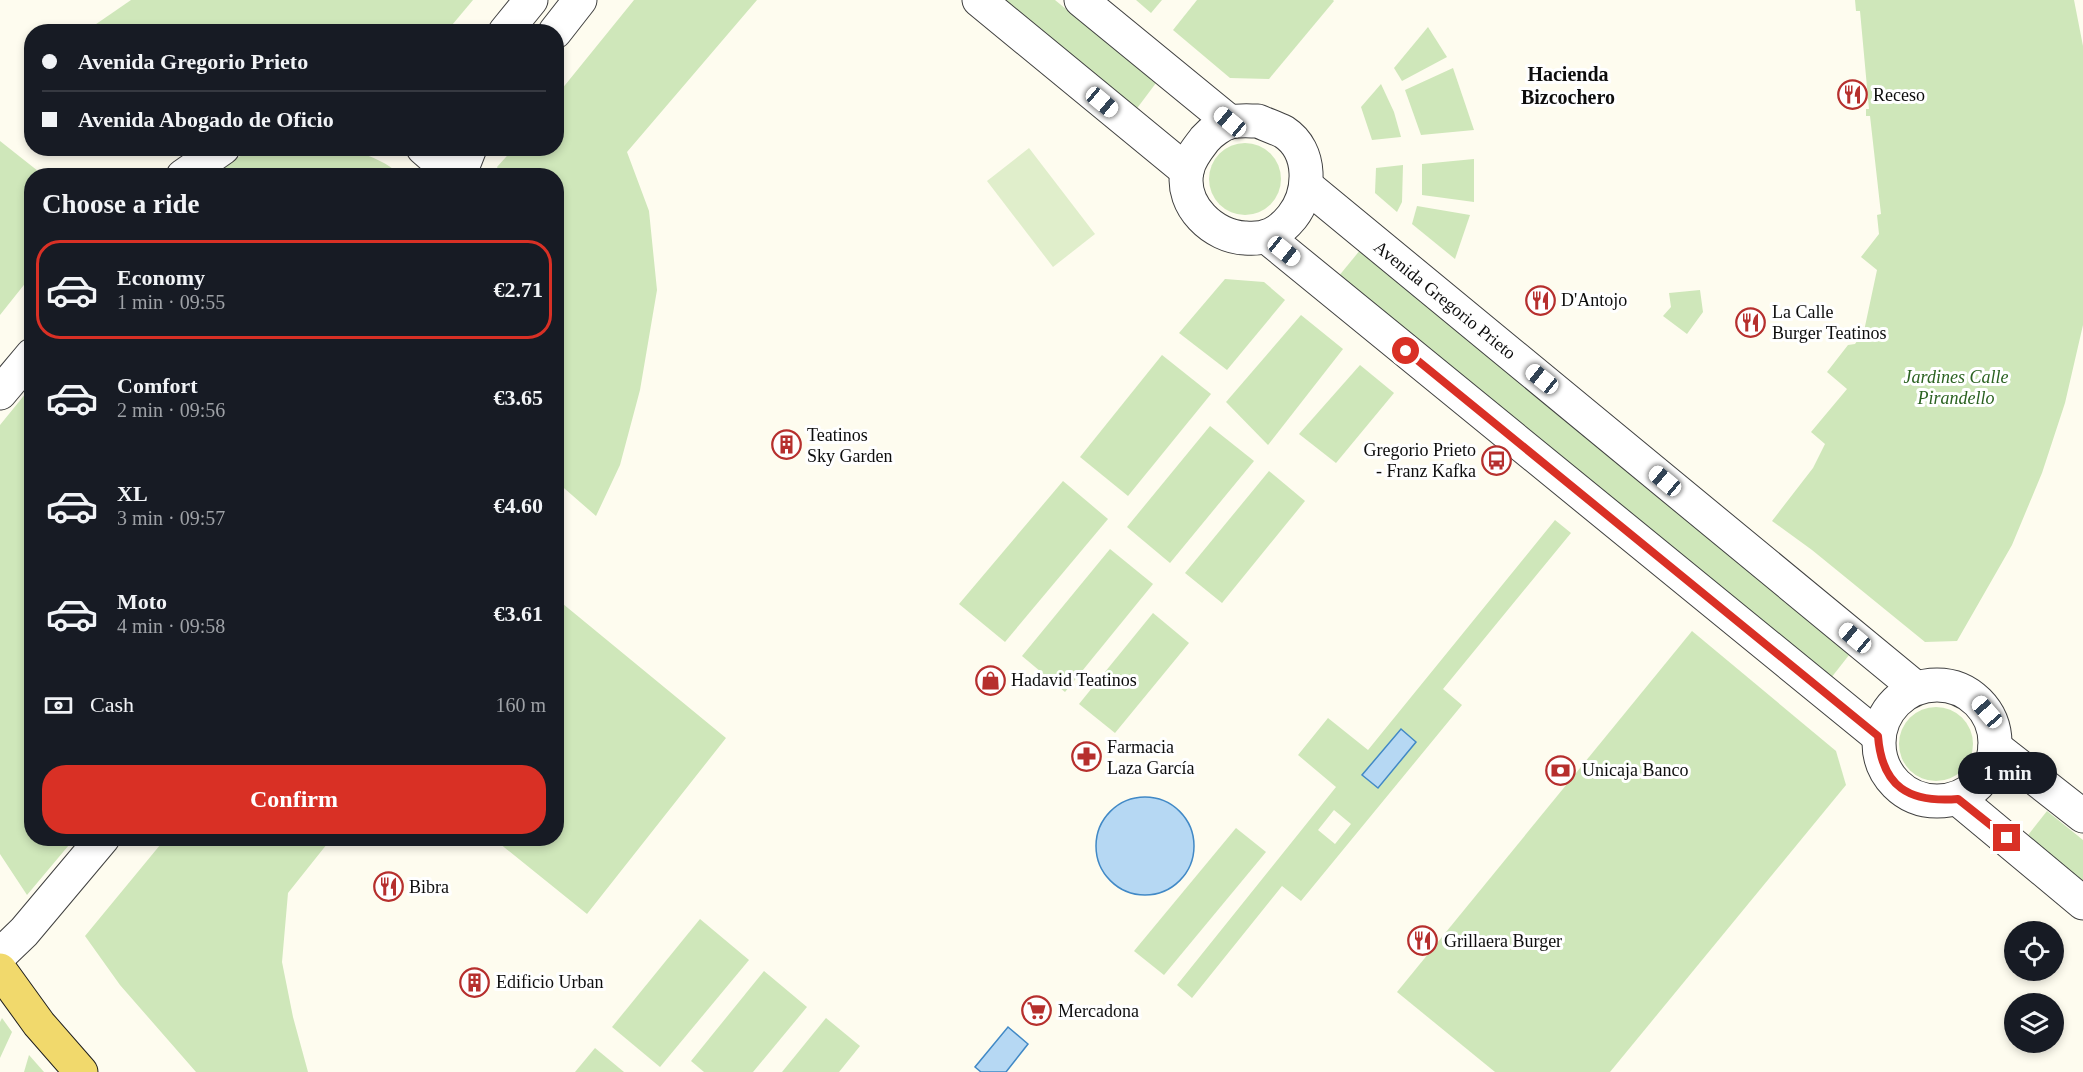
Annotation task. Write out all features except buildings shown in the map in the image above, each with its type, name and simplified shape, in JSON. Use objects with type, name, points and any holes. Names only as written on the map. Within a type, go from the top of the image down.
[{"type":"main road","points":[[0,970],[39,1024],[81,1072]]},
{"type":"street","points":[[512,24],[531,0]]},
{"type":"street","points":[[561,24],[580,0]]},
{"type":"street","points":[[979,0],[1186,171]]},
{"type":"street","points":[[1081,0],[1230,122]]},
{"type":"street","points":[[1268,238],[1293,216],[1308,187],[1305,166],[1298,148],[1285,133],[1258,121],[1230,122],[1210,133],[1197,149],[1186,171],[1190,197],[1196,210],[1210,226],[1234,238],[1268,238],[1878,736]]},
{"type":"street","points":[[194,168],[212,156]]},
{"type":"street","points":[[433,156],[447,168]]},
{"type":"street","name":"Avenida Gregorio Prieto","points":[[1308,187],[1916,688]]},
{"type":"street","points":[[0,393],[24,364]]},
{"type":"street","points":[[1936,684],[1956,688],[1975,698],[1987,712],[1994,729],[1995,747],[1990,768],[1977,785],[1958,799],[1932,801],[1903,791],[1893,782],[1884,768],[1878,736],[1891,707],[1916,688],[1936,684]]},
{"type":"street","points":[[1995,747],[2083,816]]},
{"type":"street","points":[[1958,799],[2083,903]]},
{"type":"street","points":[[0,955],[24,932],[96,846]]},
{"type":"green space","points":[[131,0],[473,0],[453,24],[96,24]]},
{"type":"green space","points":[[634,0],[757,0],[627,152],[649,211],[657,290],[640,390],[620,465],[596,516],[564,488],[564,168],[497,167],[507,156],[564,156],[564,86]]},
{"type":"green space","points":[[999,0],[1055,0],[1156,83],[1135,111]]},
{"type":"green space","points":[[1136,0],[1162,0],[1151,13]]},
{"type":"green space","points":[[1197,0],[1334,1],[1269,79],[1230,78],[1173,30]]},
{"type":"green space","name":"Jardines Calle Pirandello","points":[[1855,0],[2074,0],[2083,46],[2083,325],[2065,403],[2042,473],[2012,545],[1957,641],[1925,642],[1812,550],[1772,521],[1813,468],[1825,444],[1811,432],[1847,389],[1827,372],[1848,345],[1855,344],[1864,331],[1877,270],[1861,257],[1879,234],[1877,215],[1881,214],[1870,116],[1866,116],[1866,109],[1869,109],[1860,11],[1856,11]]},
{"type":"green space","points":[[1428,27],[1447,57],[1402,81],[1394,68]]},
{"type":"green space","points":[[1453,68],[1474,130],[1421,135],[1405,90]]},
{"type":"green space","points":[[1381,84],[1394,112],[1401,137],[1372,140],[1361,107]]},
{"type":"green space","points":[[0,141],[34,168],[24,168],[24,285],[0,315]]},
{"type":"green space","points":[[1245,143],[1265,149],[1275,159],[1281,179],[1275,199],[1265,209],[1245,215],[1225,209],[1215,199],[1209,179],[1215,159],[1225,149]]},
{"type":"green space","points":[[1029,148],[1095,234],[1053,267],[987,181]]},
{"type":"green space","points":[[240,156],[369,156],[391,168],[219,168]]},
{"type":"green space","points":[[1474,159],[1474,202],[1422,195],[1422,164]]},
{"type":"green space","points":[[1403,165],[1402,202],[1397,212],[1375,193],[1376,168]]},
{"type":"green space","points":[[1417,206],[1470,215],[1455,259],[1412,224]]},
{"type":"green space","points":[[1361,249],[1853,650],[1831,678],[1338,277]]},
{"type":"green space","points":[[1225,279],[1264,282],[1285,300],[1227,370],[1179,333]]},
{"type":"green space","points":[[1700,290],[1703,312],[1687,334],[1663,316],[1671,307],[1669,293]]},
{"type":"green space","points":[[1301,315],[1343,349],[1268,445],[1226,402]]},
{"type":"green space","points":[[1162,355],[1211,394],[1128,496],[1080,457]]},
{"type":"green space","points":[[1360,365],[1394,393],[1336,463],[1299,434]]},
{"type":"green space","points":[[24,396],[24,846],[68,846],[27,895],[0,854],[0,425]]},
{"type":"green space","points":[[1210,426],[1254,461],[1170,563],[1127,527]]},
{"type":"green space","points":[[1269,471],[1305,501],[1222,603],[1185,573]]},
{"type":"green space","points":[[1063,481],[1108,519],[1005,642],[959,604]]},
{"type":"green space","points":[[1555,520],[1571,533],[1443,689],[1462,705],[1301,901],[1282,886],[1192,998],[1177,985],[1336,787],[1298,755],[1328,718],[1368,750]],"holes":[[[1401,729],[1416,742],[1378,788],[1363,775]],[[1334,810],[1351,824],[1335,844],[1318,830]]]},
{"type":"green space","points":[[1110,549],[1153,584],[1065,692],[1022,656]]},
{"type":"green space","points":[[564,605],[726,738],[587,914],[503,846],[564,846]]},
{"type":"green space","points":[[1153,613],[1189,643],[1115,733],[1079,704]]},
{"type":"green space","points":[[1692,631],[1836,751],[1846,785],[1610,1072],[1495,1072],[1397,992]]},
{"type":"green space","points":[[1936,707],[1957,713],[1967,723],[1973,744],[1967,765],[1957,775],[1936,781],[1915,775],[1905,765],[1899,744],[1905,723],[1915,713]]},
{"type":"green space","points":[[2047,811],[2083,840],[2083,886],[2025,839]]},
{"type":"green space","points":[[1236,828],[1266,852],[1164,975],[1134,951]]},
{"type":"green space","points":[[159,846],[325,846],[288,893],[282,962],[293,1017],[308,1072],[196,1072],[120,985],[85,936]]},
{"type":"green space","points":[[700,919],[749,960],[660,1067],[612,1027]]},
{"type":"green space","points":[[764,971],[807,1007],[753,1072],[704,1072],[691,1061]]},
{"type":"green space","points":[[2,1018],[12,1032],[0,1058],[0,1022]]},
{"type":"green space","points":[[826,1018],[860,1046],[839,1072],[782,1072]]},
{"type":"green space","points":[[595,1048],[624,1072],[575,1072]]},
{"type":"green space","points":[[29,1055],[44,1072],[24,1072]]},
{"type":"water","points":[[1401,729],[1416,742],[1378,788],[1362,775]]},
{"type":"water","points":[[1145,797],[1164,801],[1180,811],[1190,827],[1194,846],[1190,865],[1180,881],[1164,891],[1145,895],[1126,891],[1110,881],[1100,865],[1096,846],[1100,827],[1110,811],[1126,801]]},
{"type":"water","points":[[1008,1027],[1028,1044],[1006,1072],[981,1072],[975,1067]]},
{"type":"place","name":"Receso","points":[[1852,95]]},
{"type":"place","name":"D'Antojo","points":[[1540,300]]},
{"type":"place","name":"La Calle Burger Teatinos","points":[[1751,322]]},
{"type":"place","name":"Teatinos Sky Garden","points":[[786,445]]},
{"type":"place","name":"Gregorio Prieto - Franz Kafka","points":[[1497,460]]},
{"type":"place","name":"Hadavid Teatinos","points":[[990,680]]},
{"type":"place","name":"Farmacia Laza García","points":[[1086,757]]},
{"type":"place","name":"Unicaja Banco","points":[[1561,770]]},
{"type":"place","name":"Bibra","points":[[388,887]]},
{"type":"place","name":"Grillaera Burger","points":[[1423,941]]},
{"type":"place","name":"Edificio Urban","points":[[475,982]]},
{"type":"place","name":"Mercadona","points":[[1037,1011]]},
{"type":"district","name":"Hacienda Bizcochero","points":[[1568,86]]},
{"type":"route","points":[[1406,351],[1878,736],[1879,752],[1884,768],[1893,782],[1903,791],[1932,801],[1958,799],[2007,838]]}]
